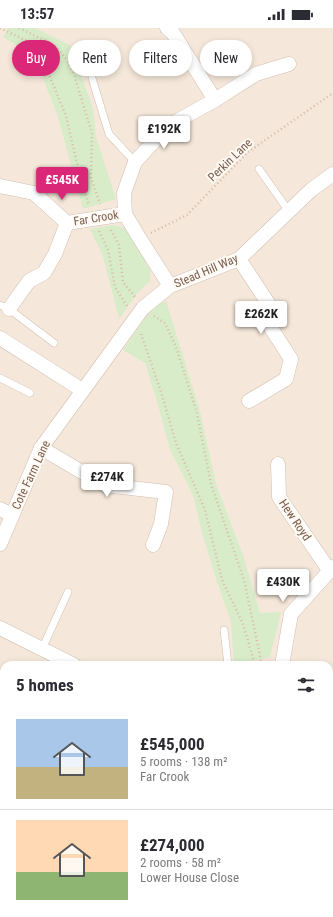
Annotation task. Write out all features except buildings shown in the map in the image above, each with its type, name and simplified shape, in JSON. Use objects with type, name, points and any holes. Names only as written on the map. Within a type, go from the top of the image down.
[{"type":"street","points":[[172,30],[215,100]]},
{"type":"street","points":[[170,286],[125,214],[124,194],[135,162],[168,126],[215,100],[256,74],[289,64]]},
{"type":"street","name":"Stead Hill Way","points":[[82,390],[143,308],[170,286],[239,259],[288,210],[311,190],[333,174]]},
{"type":"street","name":"Far Crook","points":[[0,186],[34,193],[67,223]]},
{"type":"street","name":"Far Crook","points":[[67,223],[104,216],[125,214]]},
{"type":"street","name":"Far Crook","points":[[5,307],[29,281],[44,273],[55,254],[67,223]]},
{"type":"street","points":[[239,259],[270,306],[271,328],[291,359],[286,378],[249,401]]},
{"type":"street","points":[[0,338],[82,390]]},
{"type":"street","name":"Cote Farm Lane","points":[[0,544],[6,512],[41,448],[82,390]]},
{"type":"street","points":[[41,448],[104,485],[166,492],[161,524],[153,546]]},
{"type":"street","name":"Hew Royd","points":[[278,464],[279,497],[331,568]]},
{"type":"street","points":[[283,661],[291,614],[331,568]]},
{"type":"street","points":[[0,628],[66,661]]},
{"type":"lane","points":[[92,78],[109,134],[135,162]]},
{"type":"lane","points":[[259,169],[288,210]]},
{"type":"lane","name":"Far Crook","points":[[5,307],[54,343]]},
{"type":"lane","points":[[0,378],[30,393]]},
{"type":"lane","points":[[42,649],[68,592]]},
{"type":"lane","points":[[224,630],[228,661]]},
{"type":"path","points":[[18,28],[50,43],[60,51],[68,62],[74,75],[92,133],[91,178],[104,216],[119,246],[123,282],[143,308],[164,323],[176,347],[197,413],[211,484],[244,580],[261,661]]},
{"type":"path","name":"Perkin Lane","points":[[140,239],[187,215],[248,152],[333,93]]},
{"type":"shaded area","points":[[0,28],[333,28],[333,661],[0,661]]},
{"type":"green space","points":[[8,28],[35,28],[60,40],[12,40],[12,42],[3,37]]},
{"type":"green space","points":[[60,40],[68,44],[68,76],[81,76],[93,108],[96,137],[116,199],[83,209],[58,117],[42,76],[60,76]]},
{"type":"green space","points":[[113,225],[126,228],[150,270],[150,281],[137,293],[119,319],[103,256],[90,229]]},
{"type":"green space","points":[[166,301],[200,411],[216,484],[243,555],[260,613],[281,612],[270,657],[252,661],[234,661],[231,622],[202,533],[193,495],[170,450],[145,363],[123,350],[153,307]]}]
